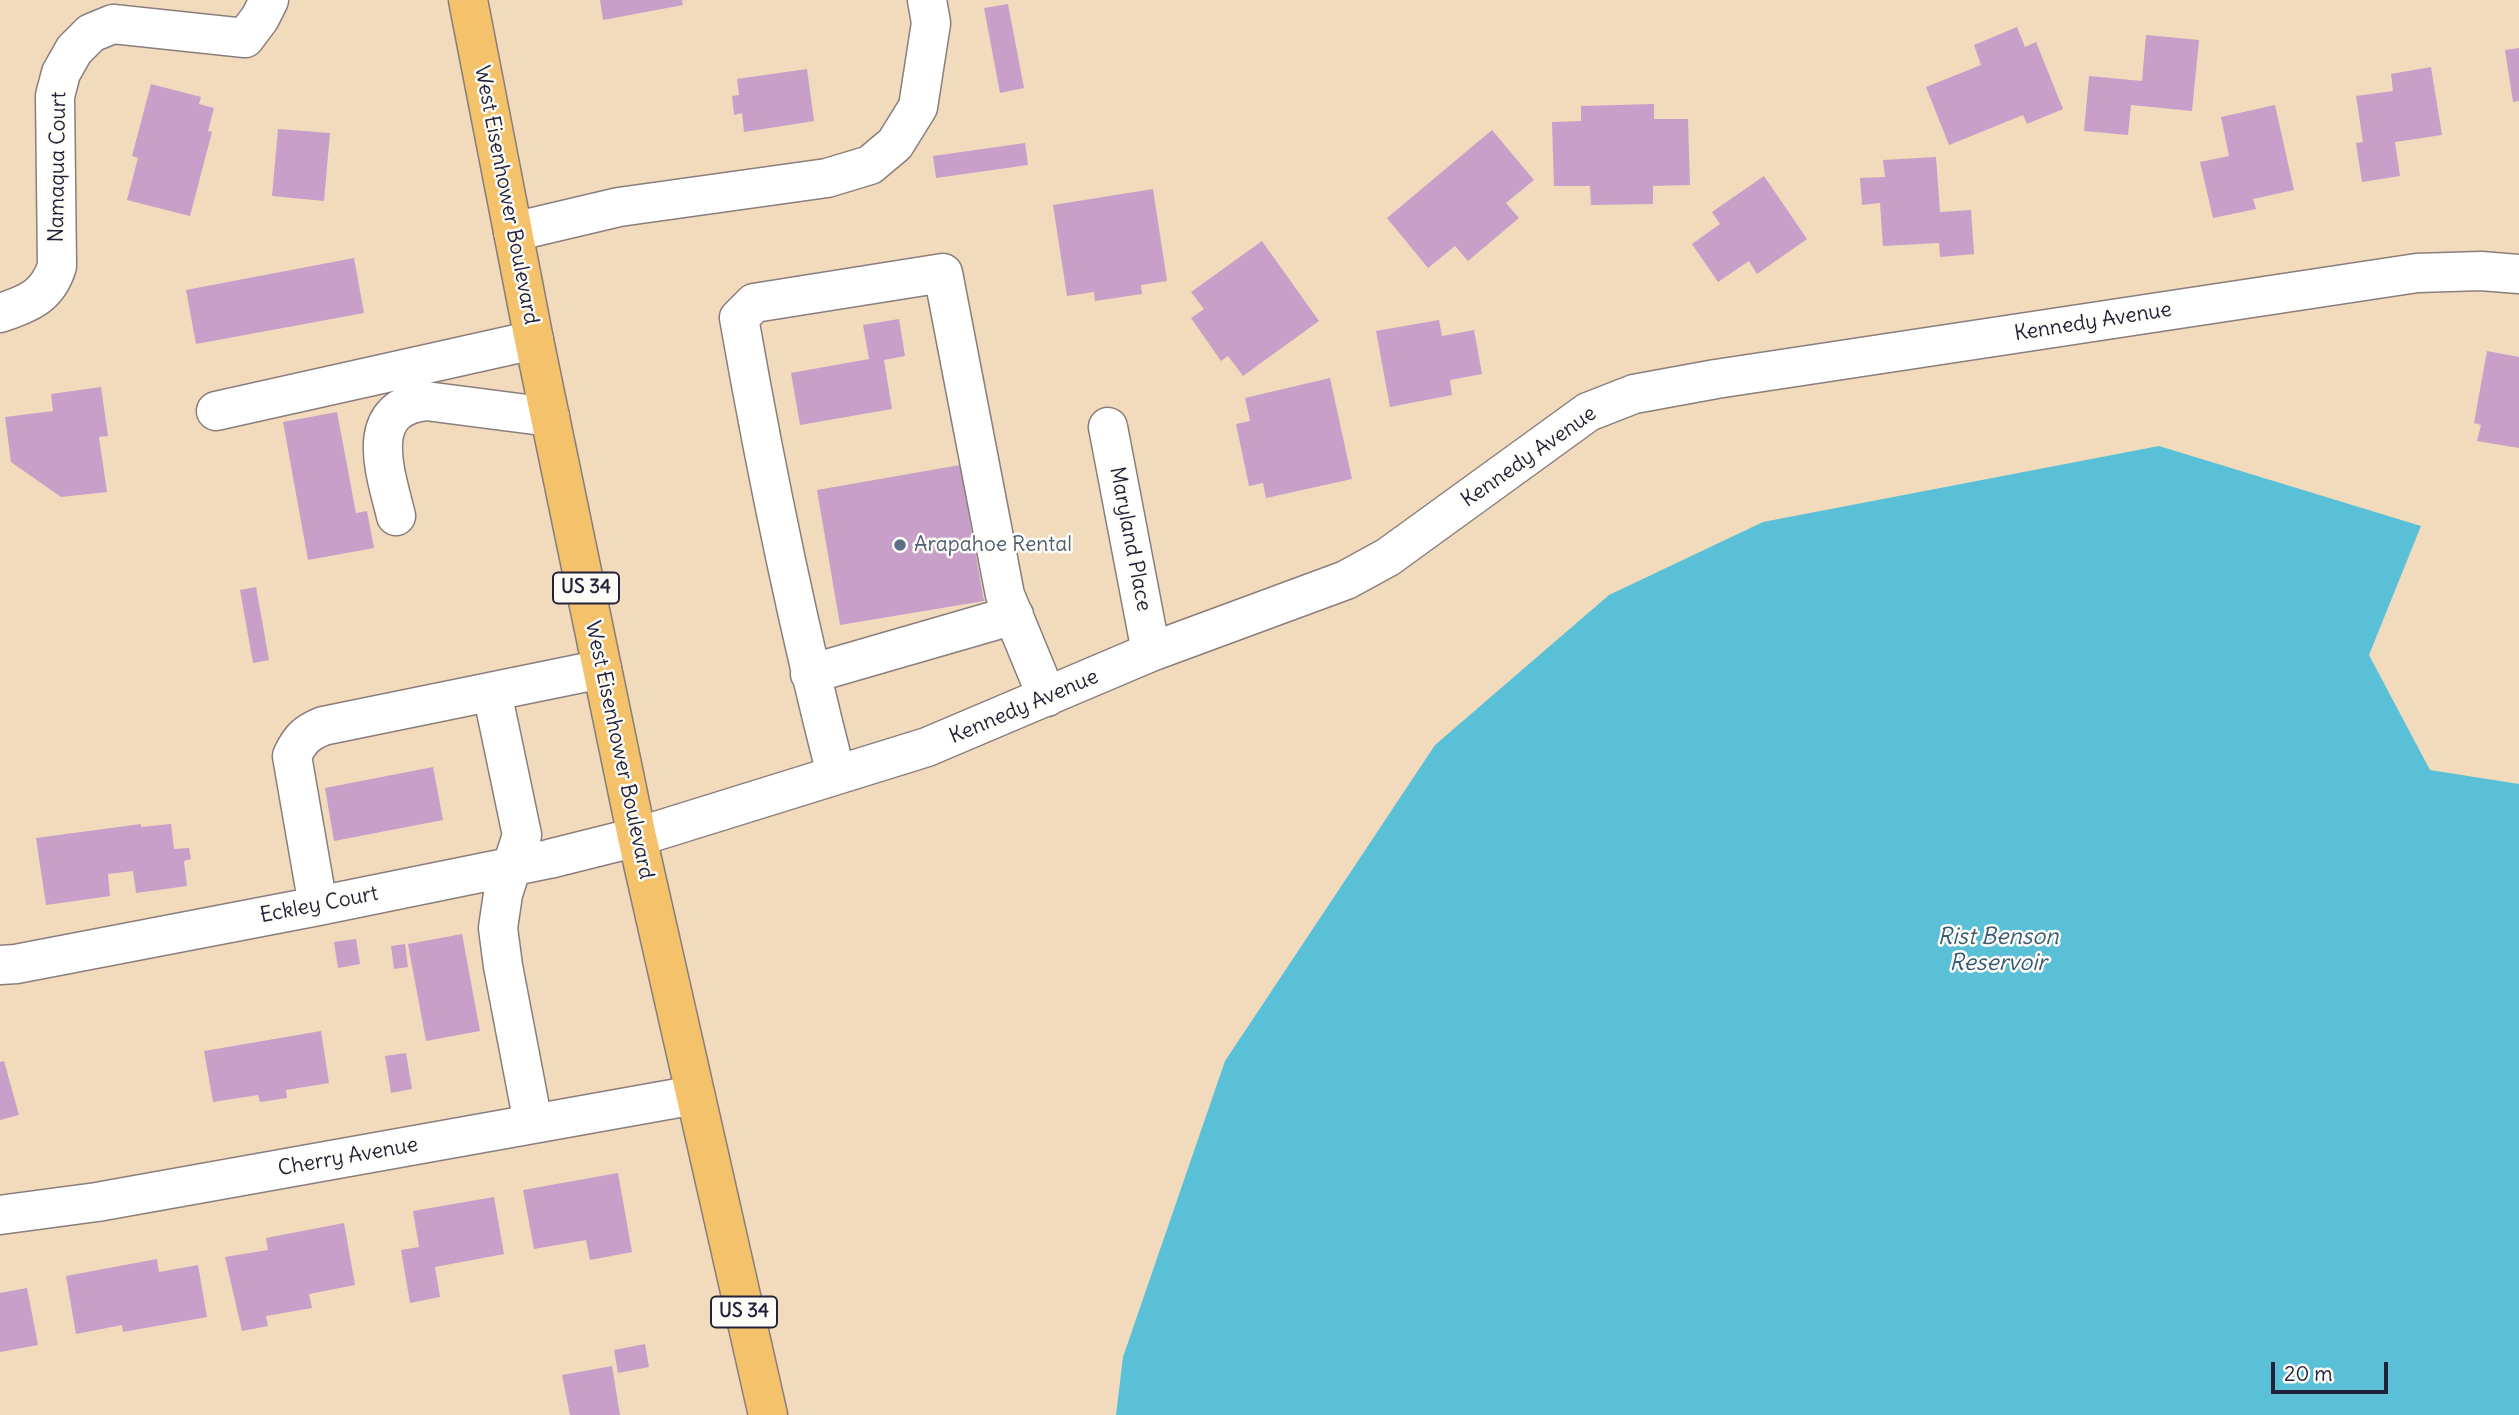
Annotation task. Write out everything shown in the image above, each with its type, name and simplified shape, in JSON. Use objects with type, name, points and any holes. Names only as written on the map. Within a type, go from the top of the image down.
[{"type":"highway","name":"West Eisenhower Boulevard","points":[[468,0],[534,340],[637,837],[768,1415]]},
{"type":"street","name":"Namaqua Court","points":[[0,313],[43,293],[50,286],[57,267],[55,96],[61,73],[74,50],[91,33],[114,24],[245,38],[260,19],[269,0]]},
{"type":"street","points":[[513,232],[618,207],[827,178],[870,164],[895,144],[918,107],[931,23],[927,0]]},
{"type":"street","name":"Kennedy Avenue","points":[[637,837],[928,747],[1151,652],[1346,580],[1388,557],[1588,412],[1634,394],[2417,273],[2481,271],[2519,274]]},
{"type":"street","points":[[836,774],[810,674],[762,451],[739,318],[754,303],[943,273],[1005,595],[1047,697]]},
{"type":"street","points":[[216,411],[534,340]]},
{"type":"street","points":[[396,516],[383,447],[384,432],[390,417],[400,408],[415,402],[433,401],[550,417]]},
{"type":"street","name":"Maryland Place","points":[[1108,427],[1151,652]]},
{"type":"street","points":[[810,674],[1014,615]]},
{"type":"street","points":[[318,906],[292,756],[307,733],[323,726],[602,669]]},
{"type":"street","points":[[492,692],[522,835],[499,912],[498,928],[534,1123]]},
{"type":"street","name":"Eckley Court","points":[[0,965],[318,906],[637,837]]},
{"type":"street","name":"Cherry Avenue","points":[[0,1215],[97,1202],[695,1095]]},
{"type":"water","name":"Rist Benson Reservoir","points":[[2159,446],[2421,526],[2369,655],[2430,770],[2519,784],[2519,1415],[1116,1415],[1123,1357],[1225,1061],[1435,745],[1609,595],[1763,522]]},
{"type":"building","points":[[600,0],[682,0],[683,5],[603,20]]},
{"type":"building","points":[[1008,4],[1024,88],[1000,93],[984,8]]},
{"type":"building","points":[[2017,27],[2025,47],[2036,42],[2063,109],[2027,124],[2023,115],[1949,145],[1926,87],[1981,65],[1974,45]]},
{"type":"building","points":[[2146,35],[2199,40],[2192,111],[2131,105],[2128,135],[2084,131],[2089,76],[2142,81]]},
{"type":"building","points":[[2519,48],[2519,101],[2513,102],[2505,50]]},
{"type":"building","points":[[2431,67],[2442,135],[2395,142],[2400,176],[2362,182],[2356,143],[2363,142],[2356,96],[2393,91],[2391,74]]},
{"type":"building","points":[[807,69],[814,121],[744,132],[742,113],[734,115],[732,96],[739,95],[737,79]]},
{"type":"building","points":[[151,84],[201,97],[199,104],[214,108],[208,131],[212,132],[190,216],[127,200],[138,158],[132,156]]},
{"type":"building","points":[[1654,104],[1654,119],[1688,119],[1690,185],[1653,186],[1653,204],[1591,205],[1590,186],[1554,186],[1552,122],[1581,121],[1581,106]]},
{"type":"building","points":[[2275,105],[2294,190],[2253,199],[2256,209],[2213,218],[2200,162],[2229,156],[2221,117]]},
{"type":"building","points":[[278,129],[330,133],[324,201],[272,196]]},
{"type":"building","points":[[1492,130],[1534,180],[1506,203],[1519,218],[1468,261],[1455,246],[1428,268],[1387,218]]},
{"type":"building","points":[[1025,143],[1028,165],[936,178],[933,156]]},
{"type":"building","points":[[1936,157],[1940,212],[1971,210],[1974,254],[1940,257],[1939,243],[1883,246],[1880,203],[1862,205],[1860,178],[1885,177],[1883,160]]},
{"type":"building","points":[[1764,176],[1807,239],[1757,274],[1749,261],[1718,282],[1692,244],[1720,224],[1712,212]]},
{"type":"building","points":[[1153,189],[1167,281],[1141,285],[1142,294],[1095,301],[1094,292],[1067,296],[1053,205]]},
{"type":"building","points":[[1262,241],[1319,321],[1243,376],[1228,356],[1221,361],[1191,318],[1204,309],[1191,292]]},
{"type":"building","points":[[354,258],[364,313],[196,344],[186,290]]},
{"type":"building","points":[[899,319],[905,356],[884,360],[892,409],[800,425],[791,373],[869,359],[863,325]]},
{"type":"building","points":[[1439,320],[1442,336],[1474,330],[1482,374],[1450,380],[1452,395],[1390,407],[1376,331]]},
{"type":"building","points":[[2487,351],[2519,357],[2519,448],[2477,441],[2481,425],[2474,423]]},
{"type":"building","points":[[1330,378],[1352,479],[1266,498],[1263,483],[1249,486],[1236,424],[1250,421],[1245,398]]},
{"type":"building","points":[[101,387],[108,436],[99,437],[107,492],[61,497],[11,462],[5,417],[53,411],[51,394]]},
{"type":"building","points":[[337,412],[356,513],[367,511],[374,548],[308,560],[283,422]]},
{"type":"building","name":"Arapahoe Rental","points":[[960,465],[984,601],[840,625],[817,490]]},
{"type":"building","points":[[256,587],[269,660],[253,663],[240,590]]},
{"type":"building","points":[[433,767],[443,820],[334,841],[325,788]]},
{"type":"building","points":[[141,824],[141,827],[171,824],[174,849],[189,848],[191,859],[184,861],[187,886],[136,893],[133,871],[108,874],[110,896],[46,905],[36,838]]},
{"type":"building","points":[[462,934],[480,1031],[426,1041],[408,944]]},
{"type":"building","points":[[356,939],[360,964],[338,968],[334,942]]},
{"type":"building","points":[[405,944],[408,967],[394,969],[391,946]]},
{"type":"building","points":[[321,1031],[329,1083],[286,1090],[287,1098],[260,1102],[258,1095],[213,1102],[204,1051]]},
{"type":"building","points":[[406,1053],[412,1089],[391,1093],[385,1056]]},
{"type":"building","points":[[4,1061],[19,1115],[0,1120],[0,1062]]},
{"type":"building","points":[[618,1173],[632,1252],[590,1260],[586,1240],[534,1249],[523,1190]]},
{"type":"building","points":[[494,1197],[504,1254],[435,1267],[440,1297],[410,1303],[401,1250],[419,1247],[413,1211]]},
{"type":"building","points":[[344,1223],[355,1285],[309,1294],[312,1308],[266,1316],[268,1326],[242,1331],[225,1257],[268,1250],[266,1238]]},
{"type":"building","points":[[157,1259],[159,1272],[198,1265],[207,1317],[123,1332],[122,1325],[76,1334],[66,1276]]},
{"type":"building","points":[[27,1288],[38,1345],[0,1352],[0,1293]]},
{"type":"building","points":[[645,1344],[649,1367],[618,1373],[614,1350]]},
{"type":"building","points":[[612,1366],[620,1415],[570,1415],[562,1375]]},
{"type":"place","name":"Arapahoe Rental","points":[[900,545]]}]
